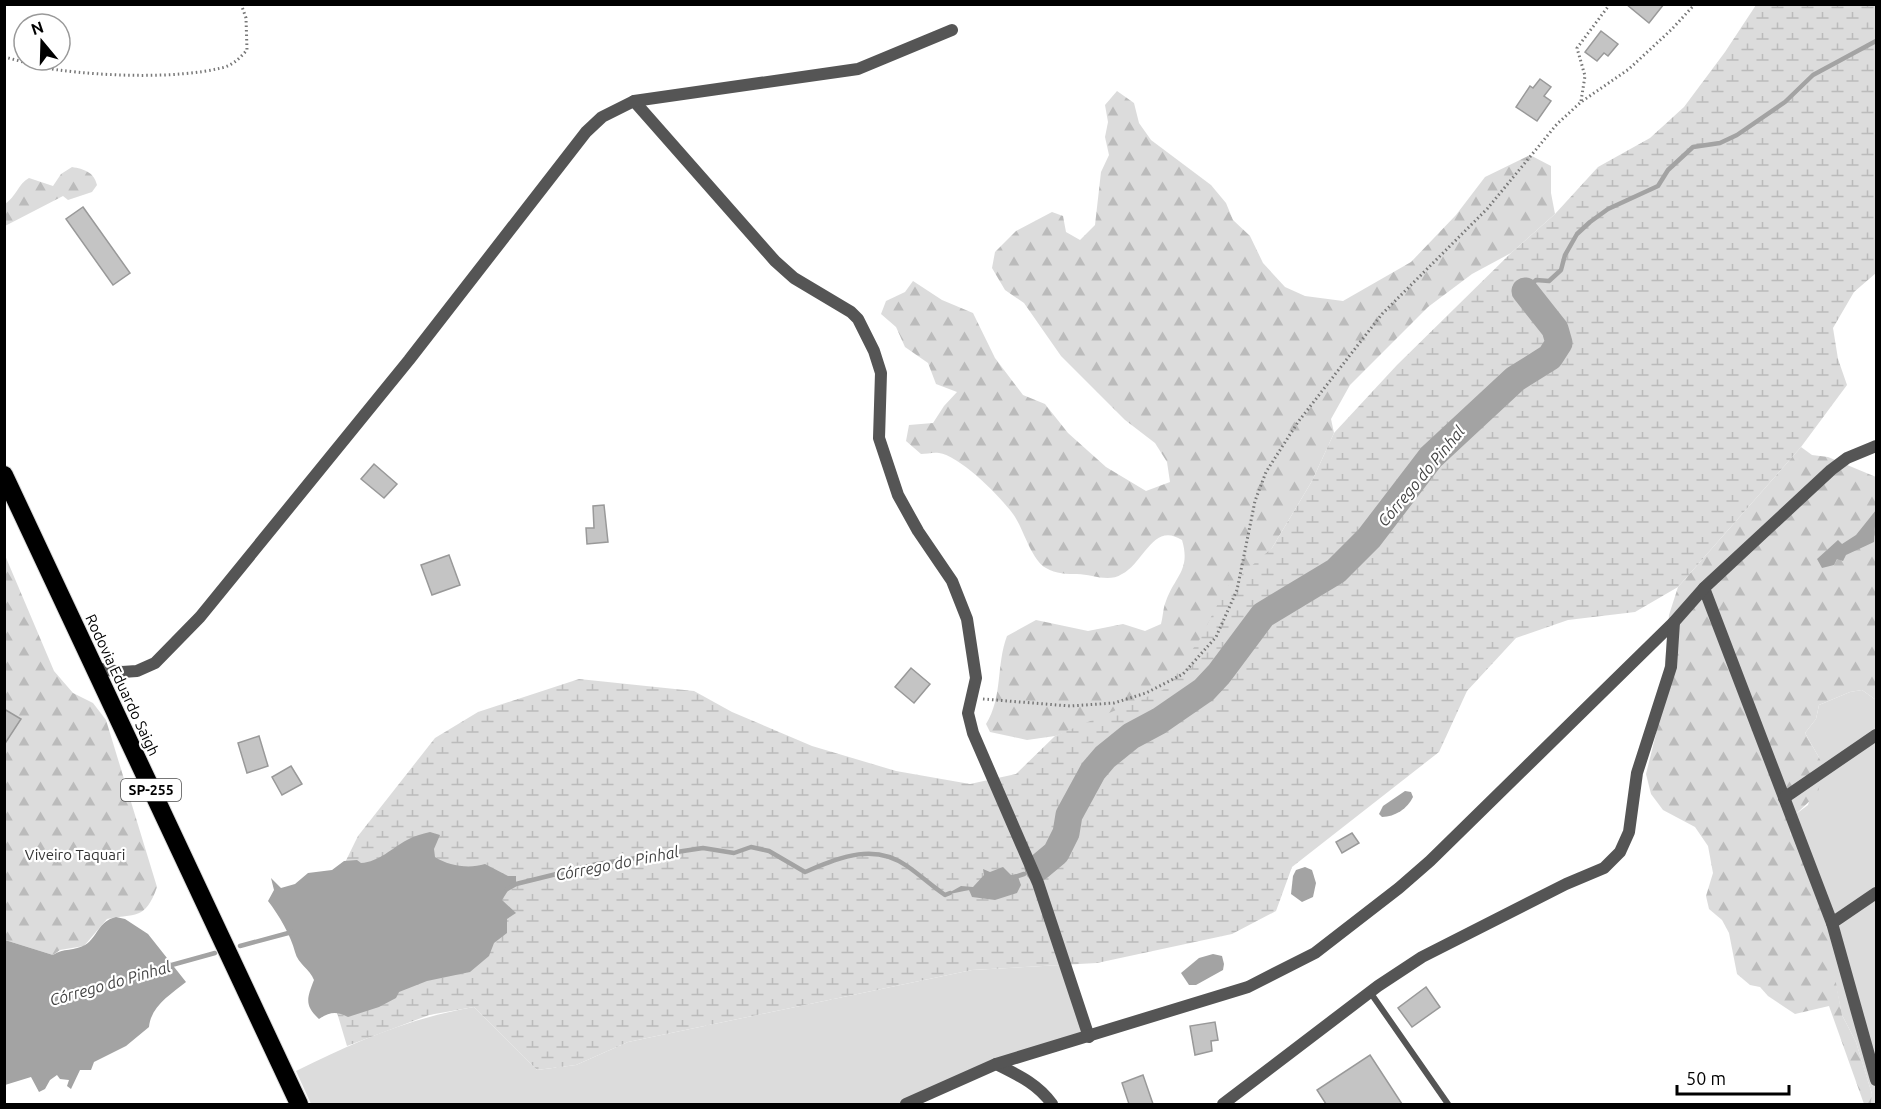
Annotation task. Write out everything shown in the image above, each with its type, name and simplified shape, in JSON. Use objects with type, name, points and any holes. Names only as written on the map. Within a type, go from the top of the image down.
[{"type":"highway","name":"Rodovia Eduardo Saigh","points":[[4,475],[299,1104]]},
{"type":"street","points":[[94,668],[122,672],[137,671],[155,663],[200,617],[409,360],[586,132],[602,117],[634,101],[858,69],[952,30]]},
{"type":"street","points":[[634,101],[784,269],[850,312],[863,328],[881,373],[879,438],[898,495],[918,531],[952,581],[967,619],[976,678],[968,713],[974,733],[1038,883],[1089,1037]]},
{"type":"street","points":[[906,1104],[996,1064],[1248,987],[1315,953],[1399,888],[1438,853],[1674,622],[1704,588],[1830,470],[1847,458],[1876,446]]},
{"type":"street","points":[[1704,588],[1832,923],[1876,1080]]},
{"type":"street","points":[[1223,1104],[1370,992],[1432,952],[1566,884],[1604,868],[1620,852],[1629,832],[1637,773],[1671,667],[1674,622]]},
{"type":"street","points":[[1784,798],[1876,735]]},
{"type":"street","points":[[1832,923],[1876,893]]},
{"type":"street","points":[[996,1064],[1025,1078],[1040,1089],[1052,1104]]},
{"type":"lane","points":[[1370,992],[1448,1104]]},
{"type":"path","points":[[4,57],[56,70],[86,73],[190,72],[223,68],[238,60],[247,50],[249,38],[241,4]]},
{"type":"path","points":[[1581,102],[1585,76],[1577,48],[1610,4]]},
{"type":"path","points":[[970,703],[995,699],[1070,706],[1114,704],[1146,693],[1183,674],[1211,644],[1238,590],[1255,501],[1266,472],[1298,422],[1382,315],[1488,209],[1557,123],[1581,102],[1629,69],[1672,30],[1695,4]]},
{"type":"green space","points":[[1756,5],[1876,5],[1876,273],[1854,292],[1833,328],[1838,359],[1847,385],[1801,447],[1678,587],[1635,612],[1568,620],[1516,638],[1467,691],[1439,752],[1292,867],[1276,911],[1232,934],[1097,963],[972,970],[628,1042],[576,1065],[537,1070],[474,1007],[429,1015],[347,1046],[329,986],[330,893],[358,836],[435,738],[478,712],[579,679],[694,691],[732,712],[812,746],[896,771],[970,784],[1016,774],[1055,736],[1163,690],[1200,639],[1225,589],[1272,548],[1312,481],[1334,433],[1397,365],[1511,253],[1555,214],[1598,167],[1650,138],[1684,107]]},
{"type":"green space","points":[[1117,91],[1134,103],[1139,123],[1151,140],[1211,185],[1226,203],[1233,220],[1250,236],[1263,263],[1285,287],[1305,296],[1343,301],[1411,262],[1456,215],[1485,177],[1530,155],[1551,166],[1551,193],[1555,214],[1511,253],[1472,274],[1428,307],[1350,385],[1331,419],[1334,433],[1312,481],[1272,548],[1173,696],[1055,736],[1027,740],[990,732],[986,724],[995,703],[1001,658],[1007,636],[1036,620],[1088,631],[1123,624],[1145,631],[1161,624],[1166,601],[1185,559],[1182,540],[1172,536],[1163,536],[1149,546],[1130,569],[1117,577],[1062,573],[1046,568],[1036,558],[1013,514],[979,478],[957,461],[937,453],[921,454],[906,441],[909,425],[933,423],[957,392],[936,384],[928,363],[905,347],[896,327],[881,314],[886,301],[905,292],[913,281],[942,300],[973,313],[995,358],[1023,395],[1045,404],[1068,433],[1106,467],[1146,491],[1170,482],[1167,462],[1155,443],[1125,420],[1061,356],[1024,303],[1005,290],[992,268],[995,252],[1016,231],[1052,212],[1063,216],[1066,232],[1080,240],[1095,225],[1101,172],[1109,155],[1105,137],[1108,122],[1105,105]]},
{"type":"green space","points":[[72,167],[84,170],[94,177],[97,185],[92,192],[68,200],[63,196],[5,226],[5,204],[25,181],[29,178],[53,186],[61,174]]},
{"type":"green space","points":[[1801,447],[1812,455],[1828,457],[1876,477],[1876,700],[1862,690],[1850,692],[1819,705],[1816,719],[1805,733],[1821,761],[1818,793],[1796,814],[1790,835],[1800,854],[1824,919],[1842,1015],[1856,1042],[1872,1094],[1871,1104],[1864,1104],[1829,1006],[1795,1014],[1768,996],[1760,987],[1750,985],[1737,974],[1729,933],[1722,920],[1709,909],[1706,896],[1713,873],[1708,846],[1695,827],[1663,810],[1651,794],[1646,774],[1656,734],[1655,705],[1664,675],[1669,615],[1678,587]]},
{"type":"green space","name":"Viveiro Taquari","points":[[4,553],[54,671],[73,693],[93,703],[106,720],[157,887],[148,906],[138,914],[107,919],[84,946],[60,950],[53,955],[5,940]]},
{"type":"green space","points":[[1862,690],[1876,700],[1876,1104],[1871,1104],[1872,1094],[1856,1042],[1842,1015],[1833,971],[1790,836],[1796,814],[1808,805],[1821,761],[1805,733],[1816,719],[1819,705],[1850,692]]},
{"type":"green space","points":[[1061,965],[1088,1041],[1005,1064],[920,1104],[311,1104],[296,1071],[339,1050],[405,1024],[474,1007],[537,1070],[576,1065],[628,1042],[972,970]]},
{"type":"water","points":[[1876,510],[1874,542],[1846,555],[1843,561],[1837,559],[1834,565],[1822,568],[1817,559],[1838,540],[1842,544],[1856,535]]},
{"type":"water","points":[[1405,791],[1411,792],[1413,797],[1404,808],[1387,817],[1379,814],[1383,806]]},
{"type":"water","points":[[430,832],[440,835],[434,849],[435,857],[466,866],[485,864],[508,876],[516,876],[516,882],[502,900],[516,913],[507,919],[507,933],[494,943],[489,956],[470,972],[427,981],[399,992],[396,998],[379,1007],[348,1017],[333,1013],[319,1019],[311,1010],[308,1001],[314,980],[301,963],[291,939],[268,901],[274,890],[271,878],[281,888],[295,884],[308,873],[332,870],[344,861],[357,860],[361,863],[374,860],[401,843]]},
{"type":"water","points":[[1003,867],[1011,875],[1017,874],[1021,885],[1017,893],[995,900],[972,897],[969,890],[945,895],[961,886],[973,887],[984,875],[983,869],[990,872]]},
{"type":"water","points":[[1305,867],[1312,870],[1316,883],[1313,897],[1302,902],[1291,894],[1296,870]]},
{"type":"water","points":[[116,917],[125,919],[148,934],[186,982],[157,1007],[149,1027],[126,1046],[94,1062],[91,1070],[80,1070],[71,1089],[67,1086],[69,1080],[60,1079],[57,1075],[50,1080],[45,1089],[39,1092],[31,1077],[5,1085],[5,940],[53,955],[85,945],[105,922]]},
{"type":"water","points":[[1213,954],[1222,956],[1223,970],[1196,985],[1189,985],[1181,973],[1199,958]]},
{"type":"building","points":[[1626,4],[1664,4],[1649,23]]},
{"type":"building","points":[[1601,31],[1618,44],[1608,56],[1604,53],[1597,61],[1585,52]]},
{"type":"building","points":[[1540,79],[1551,87],[1544,96],[1551,101],[1537,121],[1516,107],[1530,86],[1533,88]]},
{"type":"building","points":[[83,207],[130,273],[113,285],[66,219]]},
{"type":"building","points":[[374,464],[397,484],[384,498],[361,479]]},
{"type":"building","points":[[604,505],[608,542],[587,544],[586,528],[594,528],[593,506]]},
{"type":"building","points":[[449,555],[460,585],[432,595],[421,565]]},
{"type":"building","points":[[911,668],[930,684],[914,703],[895,687]]},
{"type":"building","points":[[4,709],[21,719],[4,745]]},
{"type":"building","points":[[259,736],[268,766],[247,773],[238,743]]},
{"type":"building","points":[[291,766],[302,784],[282,795],[272,777]]},
{"type":"building","points":[[1352,833],[1359,843],[1342,853],[1336,842]]},
{"type":"building","points":[[1426,987],[1440,1007],[1412,1027],[1398,1008]]},
{"type":"building","points":[[1215,1022],[1218,1040],[1211,1041],[1212,1051],[1195,1055],[1190,1026]]},
{"type":"building","points":[[1370,1055],[1402,1104],[1326,1104],[1317,1090]]},
{"type":"building","points":[[1143,1075],[1153,1104],[1129,1104],[1122,1083]]},
{"type":"waterway","name":"Córrego do Pinhal","points":[[1525,291],[1536,280],[1549,281],[1561,270],[1565,255],[1577,234],[1590,222],[1608,209],[1658,186],[1668,170],[1693,147],[1720,143],[1737,135],[1785,102],[1813,75],[1876,41]]},
{"type":"waterway","name":"Córrego do Pinhal","points":[[1038,868],[1056,853],[1066,833],[1069,815],[1093,771],[1105,757],[1131,736],[1159,721],[1204,690],[1219,674],[1263,615],[1336,571],[1369,538],[1431,457],[1515,379],[1550,357],[1559,343],[1555,329],[1525,291]]},
{"type":"waterway","name":"Córrego do Pinhal","points":[[507,889],[516,884],[597,864],[703,848],[734,853],[751,847],[769,851],[805,872],[856,855],[882,855],[907,866],[945,895],[950,893]]},
{"type":"waterway","name":"Córrego do Pinhal","points":[[1012,878],[1024,874]]},
{"type":"waterway","name":"Córrego do Pinhal","points":[[240,946],[292,932]]},
{"type":"waterway","name":"Córrego do Pinhal","points":[[168,966],[215,953]]}]
